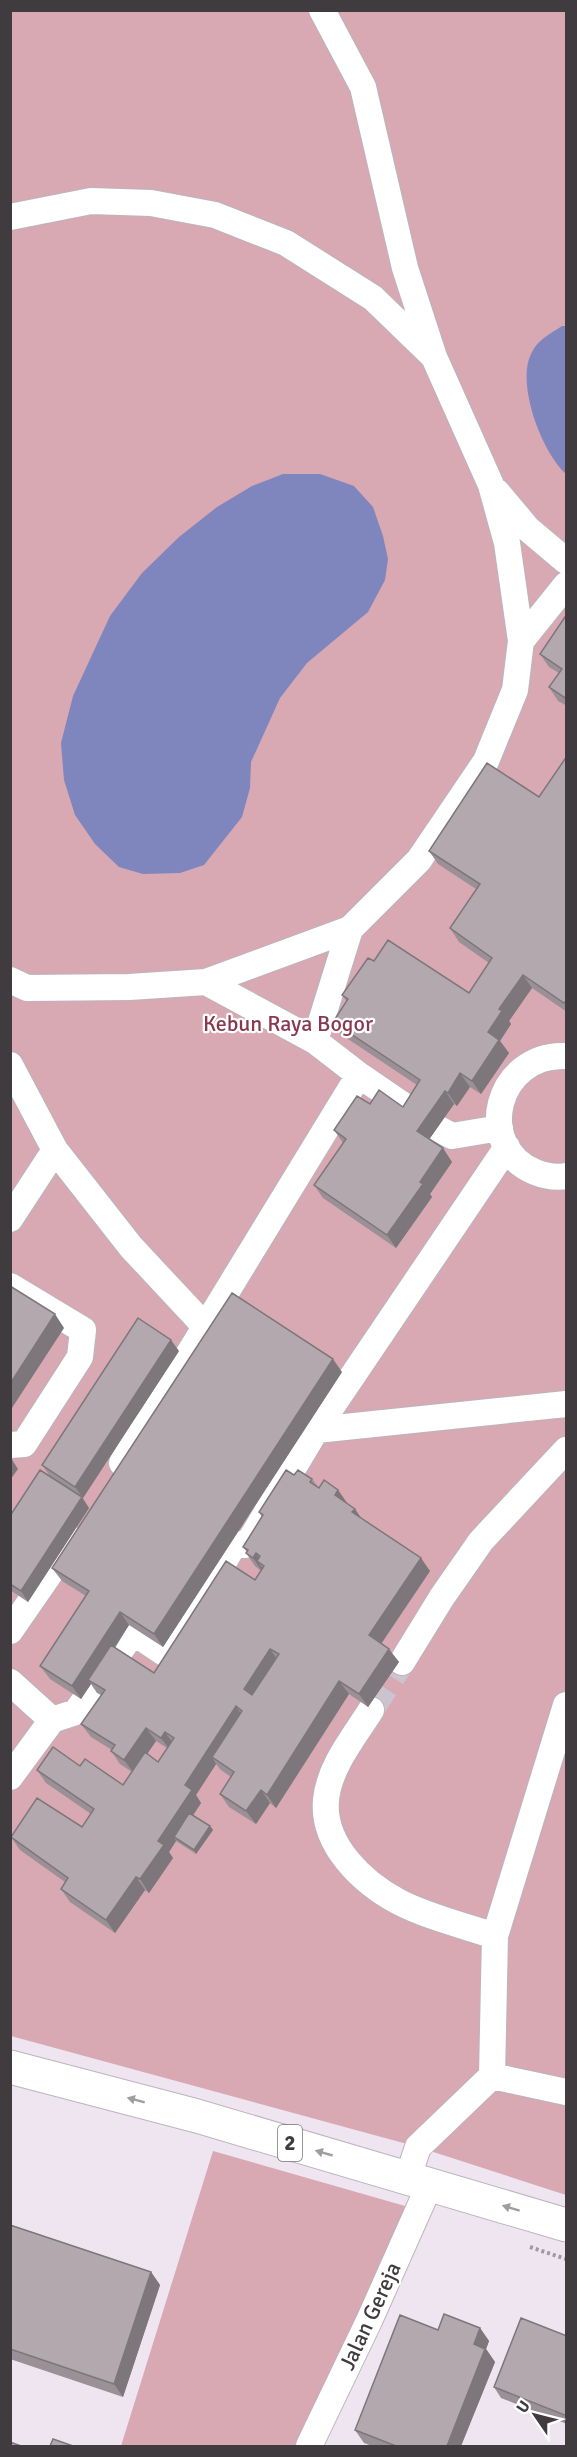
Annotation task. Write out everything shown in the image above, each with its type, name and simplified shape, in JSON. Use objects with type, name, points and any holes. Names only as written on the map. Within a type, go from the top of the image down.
[{"type":"main road","name":"2","points":[[10,2067],[197,2116],[567,2225]]},
{"type":"street","points":[[16,987],[129,987],[206,982],[350,930],[419,860],[486,761],[515,690],[521,641],[507,543],[491,484],[434,357],[405,268],[363,87],[322,10]]},
{"type":"street","points":[[10,217],[91,201],[152,203],[215,215],[286,243],[367,294],[434,357]]},
{"type":"street","points":[[367,294],[405,268]]},
{"type":"street","points":[[491,484],[528,529],[567,561]]},
{"type":"street","points":[[521,641],[567,585]]},
{"type":"street","points":[[315,1041],[350,930]]},
{"type":"street","points":[[206,982],[315,1041],[359,1075],[452,1136],[504,1138]]},
{"type":"street","points":[[567,1056],[553,1056],[534,1061],[517,1072],[505,1089],[499,1108],[504,1138],[517,1160],[530,1170],[546,1176],[567,1176]]},
{"type":"street","points":[[10,1065],[55,1150],[131,1246],[212,1334]]},
{"type":"street","points":[[120,1475],[212,1334],[359,1075]]},
{"type":"street","points":[[10,1777],[52,1720],[76,1712],[130,1630],[164,1653],[174,1650],[233,1543],[245,1545],[252,1537],[312,1428],[504,1138]]},
{"type":"street","points":[[10,1219],[55,1150]]},
{"type":"street","points":[[10,1286],[84,1330],[80,1357],[24,1444],[10,1445]]},
{"type":"street","points":[[312,1428],[567,1404]]},
{"type":"street","points":[[402,1662],[442,1597],[481,1541],[567,1450]]},
{"type":"street","points":[[10,1631],[84,1523]]},
{"type":"street","points":[[10,1682],[52,1720]]},
{"type":"street","points":[[567,1705],[495,1936],[492,2076],[567,2092]]},
{"type":"street","points":[[371,1710],[346,1749],[333,1775],[326,1801],[330,1829],[340,1853],[365,1880],[400,1903],[495,1936]]},
{"type":"street","name":"Jalan Gereja","points":[[309,2446],[369,2321],[419,2181],[418,2147],[492,2076]]},
{"type":"green space","name":"Kebun Raya Bogor","points":[[10,11],[566,11],[566,2195],[418,2147],[11,2036]]},
{"type":"green space","points":[[213,2151],[419,2210],[309,2446],[121,2446]]},
{"type":"water","points":[[562,326],[566,326],[566,474],[548,451],[540,435],[529,400],[527,382],[527,367],[534,349],[544,338]]},
{"type":"water","points":[[283,474],[320,474],[354,486],[373,507],[383,536],[388,559],[385,580],[368,612],[307,663],[280,698],[251,762],[250,788],[242,817],[204,865],[180,873],[143,874],[119,867],[95,844],[75,815],[64,780],[61,743],[73,696],[110,616],[142,573],[179,537],[217,507],[252,486]]},
{"type":"building","points":[[567,614],[567,699],[549,687],[562,669],[540,654]]},
{"type":"building","points":[[567,756],[567,1000],[564,1003],[523,975],[499,1009],[502,1011],[488,1032],[499,1040],[472,1081],[460,1073],[448,1093],[445,1091],[417,1131],[443,1148],[420,1182],[423,1184],[387,1235],[314,1185],[346,1139],[334,1130],[357,1096],[370,1104],[379,1090],[403,1107],[420,1080],[333,1022],[348,999],[342,995],[368,958],[374,961],[388,940],[469,993],[492,958],[450,928],[480,884],[429,851],[487,763],[539,797]]},
{"type":"building","points":[[10,1286],[55,1314],[10,1384]]},
{"type":"building","points":[[232,1293],[333,1359],[154,1634],[120,1612],[72,1686],[40,1666],[89,1591],[52,1568]]},
{"type":"building","points":[[138,1318],[171,1340],[75,1487],[42,1465]]},
{"type":"building","points":[[40,1470],[82,1497],[21,1591],[10,1584],[10,1516]]},
{"type":"building","points":[[286,1470],[294,1475],[298,1470],[312,1479],[310,1482],[319,1488],[324,1480],[338,1490],[335,1495],[355,1509],[352,1512],[421,1558],[369,1635],[389,1649],[359,1694],[339,1681],[267,1795],[261,1790],[246,1811],[220,1794],[234,1772],[212,1757],[242,1711],[236,1706],[185,1785],[192,1790],[158,1841],[164,1845],[140,1879],[136,1877],[106,1920],[61,1889],[68,1878],[11,1837],[37,1798],[82,1827],[94,1809],[37,1770],[53,1747],[80,1766],[85,1759],[123,1785],[145,1752],[158,1762],[174,1738],[165,1732],[161,1738],[146,1728],[124,1760],[111,1751],[115,1745],[81,1724],[105,1690],[88,1680],[111,1645],[154,1673],[226,1561],[255,1580],[264,1566],[257,1561],[260,1556],[256,1553],[253,1558],[246,1553],[248,1550],[243,1547],[263,1515],[259,1512]],"holes":[[[270,1649],[279,1654],[252,1695],[244,1689]]]},
{"type":"building","points":[[189,1813],[210,1826],[194,1850],[174,1837]]},
{"type":"building","points":[[10,2225],[151,2272],[114,2384],[10,2349]]},
{"type":"building","points":[[444,2314],[480,2328],[474,2344],[485,2349],[447,2446],[396,2446],[355,2430],[400,2315],[438,2330]]},
{"type":"building","points":[[521,2318],[567,2336],[567,2416],[494,2387]]},
{"type":"building","points":[[53,2439],[73,2446],[50,2446]]},
{"type":"tunnel","points":[[371,1710],[402,1662]]}]
